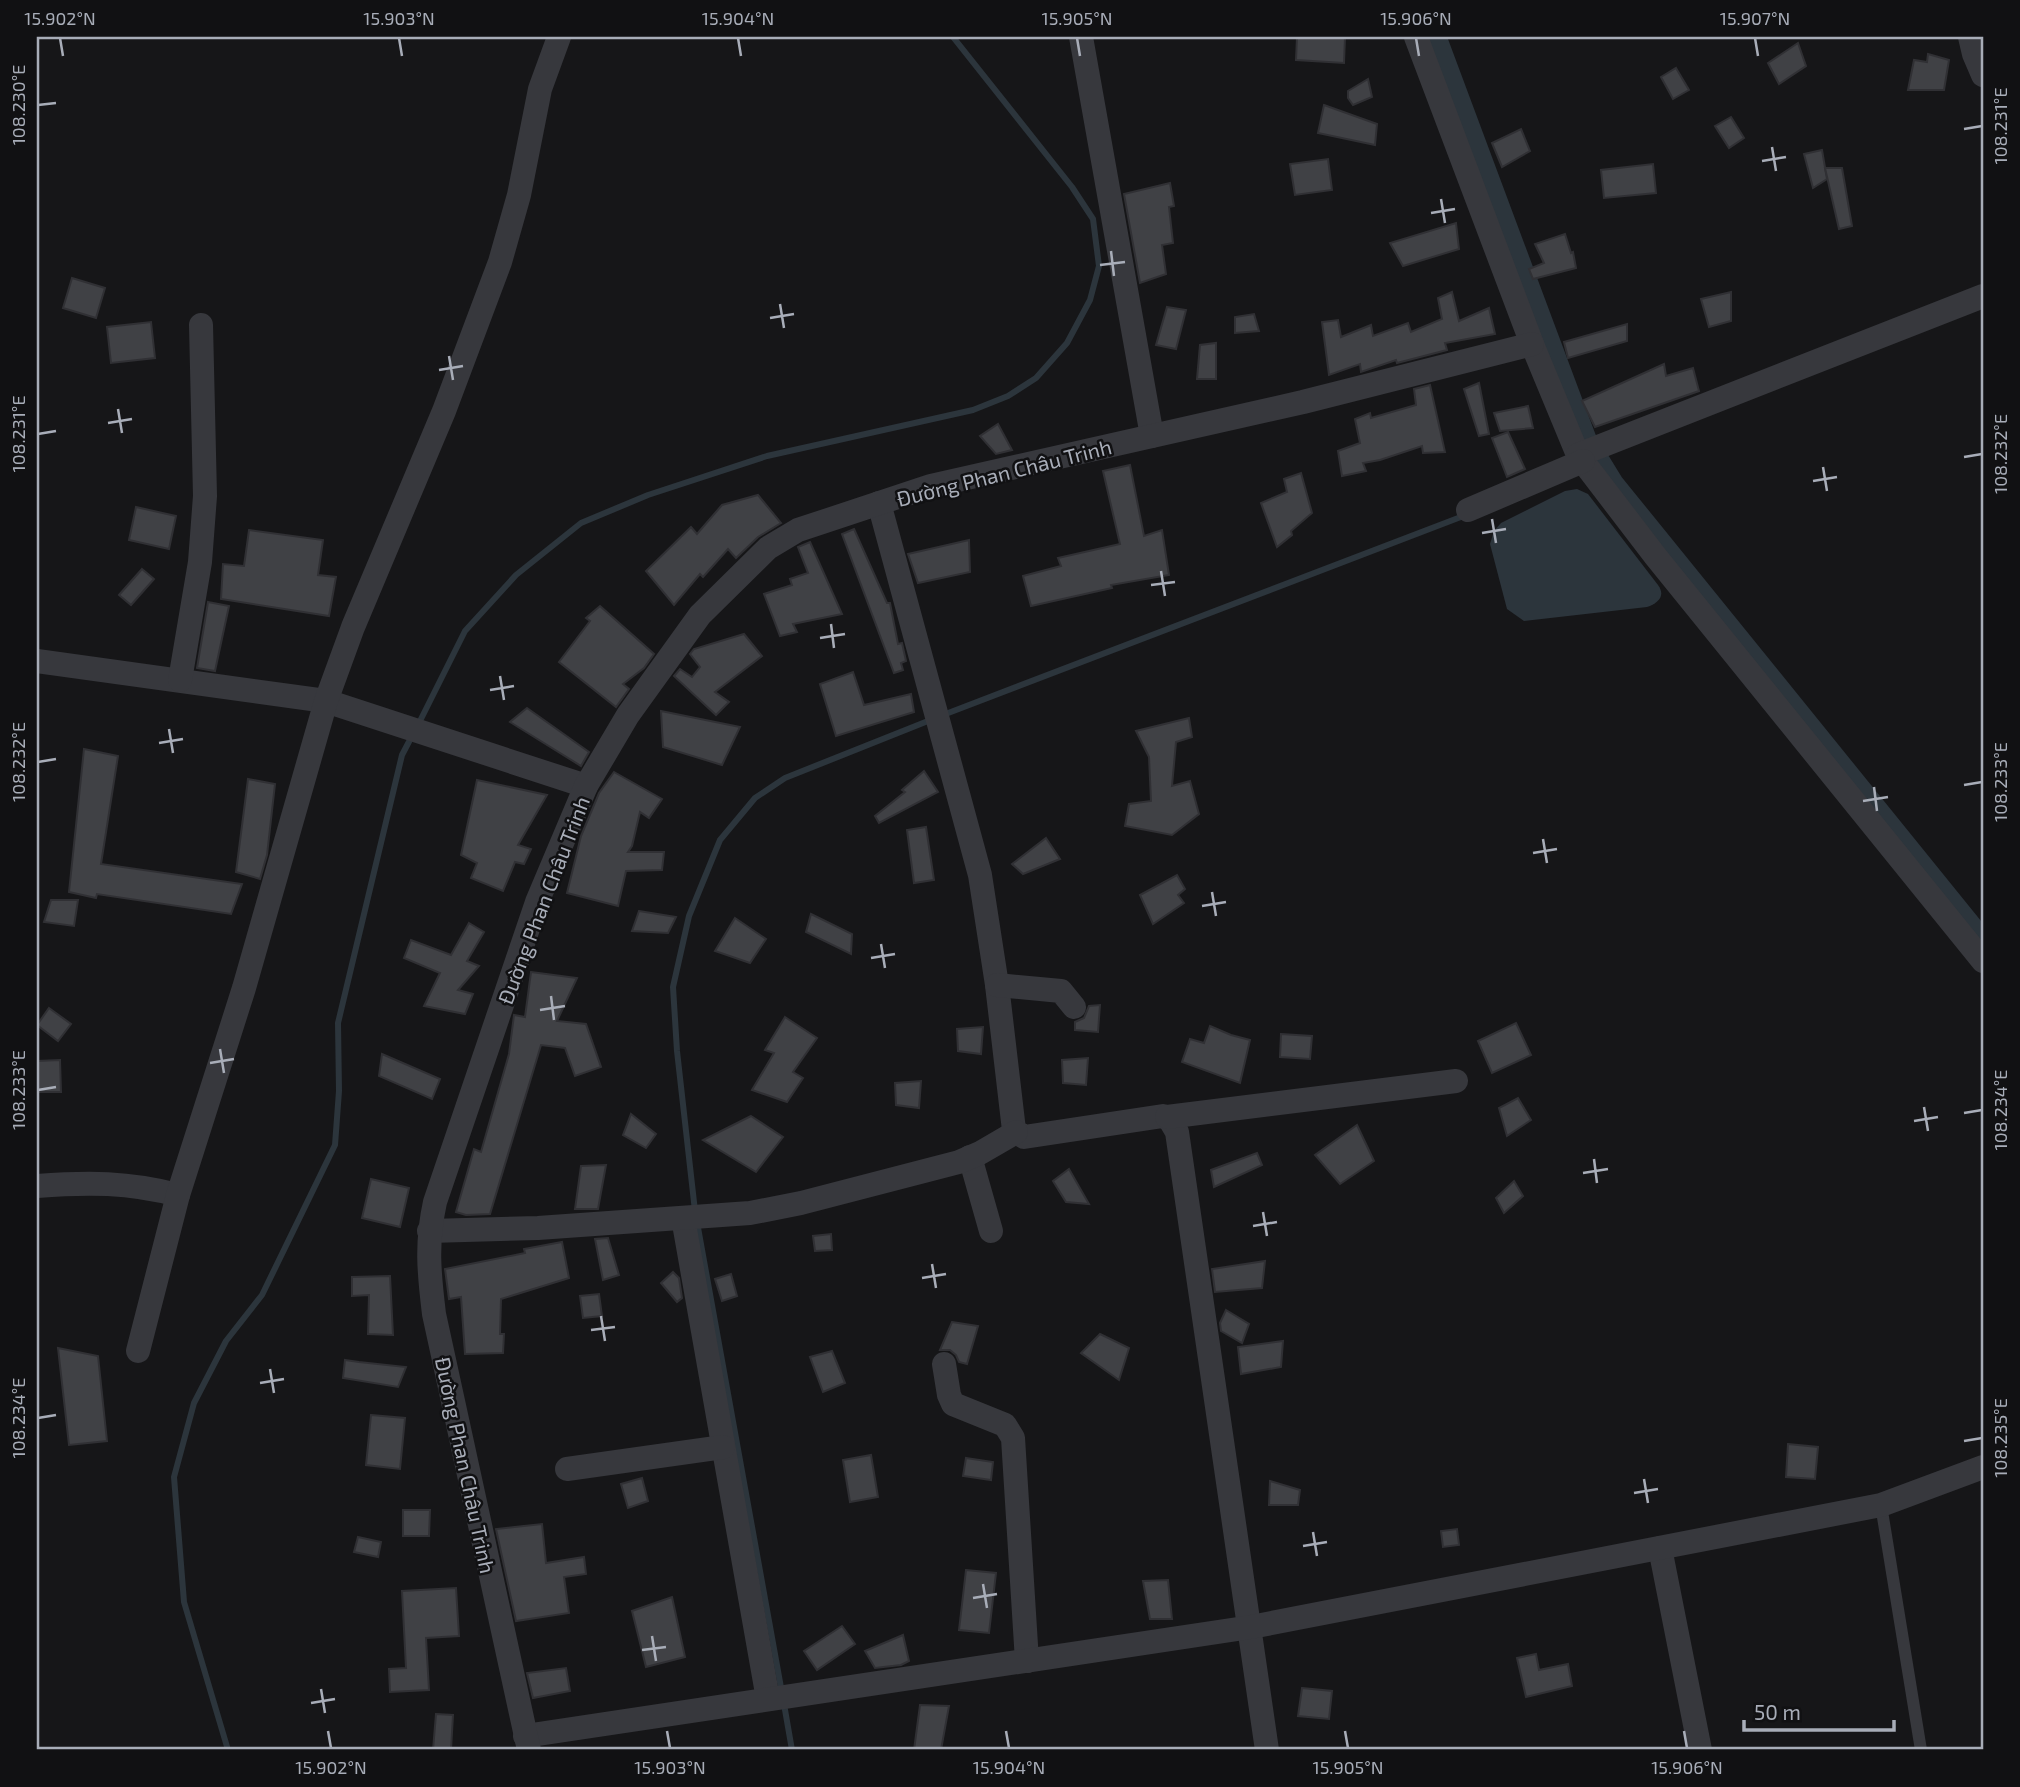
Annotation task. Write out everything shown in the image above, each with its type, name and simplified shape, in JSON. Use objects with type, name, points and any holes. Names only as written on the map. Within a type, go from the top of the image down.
[{"type":"street","points":[[138,1351],[178,1195],[244,988],[327,701],[353,627],[444,411],[500,262],[519,195],[540,89],[558,37]]},
{"type":"street","points":[[1081,37],[1152,436]]},
{"type":"street","points":[[1416,37],[1532,344],[1581,458],[1656,557],[1983,961]]},
{"type":"street","points":[[1970,37],[1983,75]]},
{"type":"street","points":[[1468,510],[1612,442],[1979,305]]},
{"type":"street","points":[[180,680],[200,562],[205,496],[201,325]]},
{"type":"street","name":"Đường Phan Châu Trinh","points":[[527,1743],[434,1314],[429,1273],[429,1231],[435,1202],[537,902],[586,786],[628,715],[700,615],[768,548],[798,530],[931,486],[1303,402],[1532,344]]},
{"type":"street","points":[[879,503],[980,875],[1016,1132]]},
{"type":"street","points":[[37,661],[327,701],[586,786]]},
{"type":"street","points":[[997,985],[1060,990],[1074,1007]]},
{"type":"street","points":[[1016,1132],[1024,1136],[1456,1081]]},
{"type":"street","points":[[1167,1117],[1177,1132],[1267,1750]]},
{"type":"street","points":[[429,1231],[538,1228],[750,1213],[801,1203],[940,1167],[970,1157],[1016,1132]]},
{"type":"street","points":[[970,1157],[991,1231]]},
{"type":"street","points":[[37,1186],[82,1182],[130,1185],[178,1195]]},
{"type":"street","points":[[685,1218],[723,1447],[777,1698]]},
{"type":"street","points":[[944,1364],[953,1404],[1005,1425],[1013,1438],[1027,1661]]},
{"type":"street","points":[[567,1469],[723,1447]]},
{"type":"street","points":[[527,1743],[777,1698],[1251,1627],[1881,1505],[1983,1467]]},
{"type":"street","points":[[1660,1548],[1700,1750]]},
{"type":"lane","points":[[1881,1505],[1921,1750]]},
{"type":"shaded area","points":[[1577,489],[1588,494],[1658,585],[1661,596],[1647,607],[1524,621],[1507,609],[1490,544],[1494,531],[1501,523],[1565,491]]},
{"type":"building","points":[[1297,37],[1345,37],[1344,63],[1296,60]]},
{"type":"building","points":[[1798,43],[1806,66],[1779,84],[1768,63]]},
{"type":"building","points":[[1928,54],[1949,60],[1944,90],[1908,90],[1914,60],[1927,62]]},
{"type":"building","points":[[1676,68],[1689,90],[1673,99],[1661,77]]},
{"type":"building","points":[[1368,79],[1372,97],[1353,105],[1348,98],[1348,91]]},
{"type":"building","points":[[1324,105],[1377,124],[1375,145],[1318,133]]},
{"type":"building","points":[[1731,117],[1744,138],[1729,148],[1715,126]]},
{"type":"building","points":[[1521,129],[1530,151],[1502,167],[1492,143]]},
{"type":"building","points":[[1822,150],[1827,179],[1813,188],[1804,154]]},
{"type":"building","points":[[1328,159],[1332,190],[1295,195],[1290,164]]},
{"type":"building","points":[[1653,164],[1656,193],[1604,198],[1601,170]]},
{"type":"building","points":[[1825,168],[1842,168],[1852,226],[1839,229]]},
{"type":"building","points":[[1170,183],[1174,206],[1169,207],[1173,243],[1162,245],[1166,274],[1140,283],[1124,194]]},
{"type":"building","points":[[1456,223],[1459,249],[1403,266],[1390,243]]},
{"type":"building","points":[[1565,234],[1576,268],[1533,279],[1529,269],[1544,263],[1535,244]]},
{"type":"building","points":[[72,278],[105,288],[96,318],[63,308]]},
{"type":"building","points":[[1452,292],[1459,321],[1489,308],[1495,334],[1445,343],[1447,350],[1397,363],[1396,360],[1361,372],[1360,364],[1329,375],[1322,322],[1338,320],[1341,337],[1371,325],[1373,336],[1408,323],[1411,332],[1442,319],[1438,298]]},
{"type":"building","points":[[1731,292],[1731,321],[1709,327],[1701,299]]},
{"type":"building","points":[[1167,307],[1186,310],[1176,349],[1156,345]]},
{"type":"building","points":[[1254,314],[1259,331],[1235,333],[1235,317]]},
{"type":"building","points":[[151,322],[155,358],[111,363],[107,327]]},
{"type":"building","points":[[1627,324],[1627,341],[1568,358],[1564,342]]},
{"type":"building","points":[[1216,343],[1216,379],[1197,379],[1200,345]]},
{"type":"building","points":[[1664,364],[1666,376],[1693,368],[1699,391],[1595,427],[1582,401]]},
{"type":"building","points":[[1479,383],[1489,434],[1479,436],[1464,389]]},
{"type":"building","points":[[1430,385],[1445,452],[1423,453],[1422,446],[1363,463],[1366,471],[1342,476],[1338,451],[1360,443],[1355,419],[1370,413],[1371,418],[1416,405],[1414,389]]},
{"type":"building","points":[[1528,406],[1533,428],[1500,431],[1494,413]]},
{"type":"building","points":[[998,424],[1012,450],[996,454],[980,436]]},
{"type":"building","points":[[1508,432],[1525,469],[1507,477],[1492,438]]},
{"type":"building","points":[[1130,465],[1144,536],[1162,530],[1169,575],[1111,585],[1112,588],[1031,606],[1023,576],[1061,566],[1058,558],[1120,544],[1103,471]]},
{"type":"building","points":[[1301,473],[1312,513],[1277,547],[1261,503],[1287,492],[1284,479]]},
{"type":"building","points":[[758,495],[781,523],[758,537],[736,558],[728,549],[703,577],[700,574],[674,605],[646,571],[691,527],[697,534],[722,505]]},
{"type":"building","points":[[136,507],[176,516],[169,549],[129,540]]},
{"type":"building","points":[[854,529],[887,603],[890,603],[898,644],[902,643],[906,661],[901,663],[903,670],[894,673],[842,534]]},
{"type":"building","points":[[249,530],[323,540],[318,575],[336,577],[329,616],[221,599],[223,564],[244,566]]},
{"type":"building","points":[[969,540],[970,572],[918,583],[908,554]]},
{"type":"building","points":[[810,542],[842,614],[793,624],[797,632],[780,636],[764,594],[792,585],[790,579],[808,573],[798,547]]},
{"type":"building","points":[[142,569],[154,579],[131,605],[119,595]]},
{"type":"building","points":[[208,602],[229,606],[215,671],[197,668]]},
{"type":"building","points":[[600,606],[654,654],[644,668],[623,684],[629,689],[616,707],[559,662],[590,621],[586,618]]},
{"type":"building","points":[[744,634],[762,656],[715,692],[729,702],[716,715],[674,676],[680,669],[692,677],[700,667],[690,654],[694,649]]},
{"type":"building","points":[[853,672],[864,705],[911,694],[914,712],[836,736],[820,684]]},
{"type":"building","points":[[527,708],[589,752],[581,766],[510,722]]},
{"type":"building","points":[[661,711],[740,727],[722,765],[663,747]]},
{"type":"building","points":[[1189,718],[1192,737],[1176,742],[1172,786],[1190,781],[1199,814],[1172,835],[1125,826],[1129,804],[1151,801],[1149,757],[1136,731]]},
{"type":"building","points":[[84,749],[118,756],[101,864],[242,884],[231,914],[97,894],[96,898],[69,892]]},
{"type":"building","points":[[924,771],[938,792],[879,823],[875,816],[905,792],[902,790]]},
{"type":"building","points":[[614,772],[662,799],[649,818],[640,812],[632,846],[628,852],[664,852],[662,870],[626,871],[618,906],[567,893],[581,836],[599,793]]},
{"type":"building","points":[[248,779],[275,784],[267,855],[260,879],[236,872]]},
{"type":"building","points":[[477,780],[547,795],[518,845],[531,849],[524,864],[515,862],[503,891],[471,878],[477,863],[461,855]]},
{"type":"building","points":[[926,827],[934,880],[914,883],[907,830]]},
{"type":"building","points":[[1046,838],[1060,859],[1023,874],[1012,864]]},
{"type":"building","points":[[1177,875],[1185,889],[1178,895],[1184,903],[1153,924],[1140,895]]},
{"type":"building","points":[[51,900],[78,900],[74,926],[44,922]]},
{"type":"building","points":[[639,911],[676,917],[668,933],[632,931]]},
{"type":"building","points":[[811,914],[852,934],[851,954],[806,932]]},
{"type":"building","points":[[735,918],[766,939],[750,963],[715,951]]},
{"type":"building","points":[[469,923],[484,932],[467,961],[479,966],[458,990],[473,994],[465,1014],[424,1006],[440,973],[404,958],[411,940],[451,955]]},
{"type":"building","points":[[531,972],[577,978],[557,1021],[586,1024],[601,1067],[575,1076],[565,1048],[541,1045],[490,1214],[466,1215],[456,1212],[474,1149],[481,1152],[509,1054],[514,1015],[525,1017]]},
{"type":"building","points":[[1100,1005],[1098,1032],[1075,1030],[1075,1022],[1084,1018],[1089,1006]]},
{"type":"building","points":[[49,1008],[71,1024],[58,1041],[37,1025]]},
{"type":"building","points":[[785,1017],[817,1038],[793,1072],[803,1078],[787,1102],[752,1090],[774,1053],[765,1050]]},
{"type":"building","points":[[1516,1023],[1531,1055],[1492,1073],[1478,1041]]},
{"type":"building","points":[[1210,1026],[1250,1040],[1240,1083],[1182,1062],[1190,1039],[1204,1043]]},
{"type":"building","points":[[983,1027],[981,1054],[958,1051],[957,1029]]},
{"type":"building","points":[[1281,1034],[1312,1036],[1310,1059],[1280,1057]]},
{"type":"building","points":[[382,1054],[440,1079],[432,1099],[379,1076]]},
{"type":"building","points":[[1088,1058],[1086,1085],[1063,1083],[1062,1060]]},
{"type":"building","points":[[60,1060],[61,1092],[37,1092],[37,1061]]},
{"type":"building","points":[[921,1081],[919,1108],[896,1105],[895,1083]]},
{"type":"building","points":[[1518,1098],[1531,1120],[1507,1136],[1499,1108]]},
{"type":"building","points":[[631,1114],[656,1134],[646,1148],[623,1135]]},
{"type":"building","points":[[751,1116],[783,1137],[756,1172],[703,1140]]},
{"type":"building","points":[[1357,1125],[1374,1161],[1340,1184],[1315,1155]]},
{"type":"building","points":[[1257,1153],[1262,1165],[1214,1187],[1211,1170]]},
{"type":"building","points":[[606,1165],[598,1209],[575,1209],[581,1166]]},
{"type":"building","points":[[1069,1169],[1089,1204],[1066,1202],[1053,1181]]},
{"type":"building","points":[[371,1179],[409,1188],[400,1227],[362,1218]]},
{"type":"building","points":[[1514,1181],[1523,1196],[1504,1213],[1496,1198]]},
{"type":"building","points":[[831,1234],[832,1250],[815,1251],[813,1236]]},
{"type":"building","points":[[608,1238],[619,1275],[603,1280],[595,1239]]},
{"type":"building","points":[[562,1242],[569,1278],[501,1299],[500,1334],[504,1334],[503,1353],[465,1354],[461,1297],[449,1299],[445,1269],[525,1253],[524,1249]]},
{"type":"building","points":[[1265,1261],[1262,1288],[1215,1292],[1212,1269]]},
{"type":"building","points":[[673,1272],[679,1278],[682,1298],[677,1302],[661,1283]]},
{"type":"building","points":[[731,1274],[737,1296],[722,1301],[715,1279]]},
{"type":"building","points":[[390,1276],[393,1335],[368,1334],[369,1295],[352,1296],[352,1277]]},
{"type":"building","points":[[599,1294],[602,1316],[583,1318],[580,1296]]},
{"type":"building","points":[[1226,1310],[1249,1324],[1242,1343],[1221,1331],[1220,1323]]},
{"type":"building","points":[[952,1322],[978,1326],[967,1364],[959,1362],[950,1350],[940,1350]]},
{"type":"building","points":[[1100,1334],[1129,1348],[1119,1380],[1081,1353]]},
{"type":"building","points":[[1283,1341],[1281,1367],[1241,1374],[1238,1347]]},
{"type":"building","points":[[58,1348],[98,1356],[107,1441],[69,1445]]},
{"type":"building","points":[[832,1351],[845,1383],[823,1392],[810,1357]]},
{"type":"building","points":[[345,1360],[406,1367],[398,1387],[343,1378]]},
{"type":"building","points":[[371,1415],[405,1418],[400,1469],[366,1465]]},
{"type":"building","points":[[1788,1444],[1818,1447],[1815,1479],[1786,1477]]},
{"type":"building","points":[[871,1455],[878,1497],[850,1502],[843,1460]]},
{"type":"building","points":[[966,1458],[993,1462],[991,1480],[963,1476]]},
{"type":"building","points":[[642,1478],[648,1501],[628,1508],[621,1484]]},
{"type":"building","points":[[1270,1481],[1300,1490],[1298,1505],[1269,1505]]},
{"type":"building","points":[[403,1510],[430,1510],[429,1536],[403,1536]]},
{"type":"building","points":[[542,1524],[546,1563],[584,1557],[586,1574],[564,1577],[569,1613],[516,1621],[496,1529]]},
{"type":"building","points":[[1457,1529],[1459,1545],[1443,1547],[1441,1531]]},
{"type":"building","points":[[358,1537],[381,1542],[378,1557],[354,1552]]},
{"type":"building","points":[[966,1570],[996,1573],[989,1633],[959,1630]]},
{"type":"building","points":[[1168,1580],[1172,1619],[1150,1619],[1143,1581]]},
{"type":"building","points":[[456,1588],[459,1636],[426,1638],[429,1690],[390,1692],[389,1669],[406,1668],[402,1591]]},
{"type":"building","points":[[672,1597],[685,1657],[646,1667],[632,1611]]},
{"type":"building","points":[[842,1626],[855,1644],[817,1670],[804,1651]]},
{"type":"building","points":[[903,1635],[909,1661],[901,1665],[875,1668],[865,1651]]},
{"type":"building","points":[[1536,1654],[1539,1670],[1568,1664],[1572,1686],[1526,1697],[1517,1658]]},
{"type":"building","points":[[566,1668],[570,1691],[533,1698],[527,1673]]},
{"type":"building","points":[[1302,1688],[1332,1691],[1329,1719],[1298,1716]]},
{"type":"building","points":[[920,1705],[949,1706],[941,1750],[914,1750]]},
{"type":"building","points":[[436,1714],[453,1715],[451,1750],[433,1750]]},
{"type":"waterway","points":[[418,725],[465,631],[516,575],[581,523],[648,495],[767,456],[973,410],[1008,396],[1036,378],[1067,343],[1090,300],[1099,266],[1093,219],[1072,187],[953,37]]},
{"type":"waterway","points":[[1436,37],[1586,439],[1613,483],[1983,940]]},
{"type":"waterway","points":[[943,715],[1466,515]]},
{"type":"waterway","points":[[695,1211],[677,1051],[673,987],[689,916],[720,840],[755,798],[785,778],[933,719]]},
{"type":"waterway","points":[[228,1750],[184,1602],[174,1477],[194,1403],[226,1341],[262,1295],[335,1145],[339,1091],[338,1023],[402,755],[413,734]]},
{"type":"waterway","points":[[697,1222],[782,1693]]},
{"type":"waterway","points":[[784,1704],[792,1750]]}]
